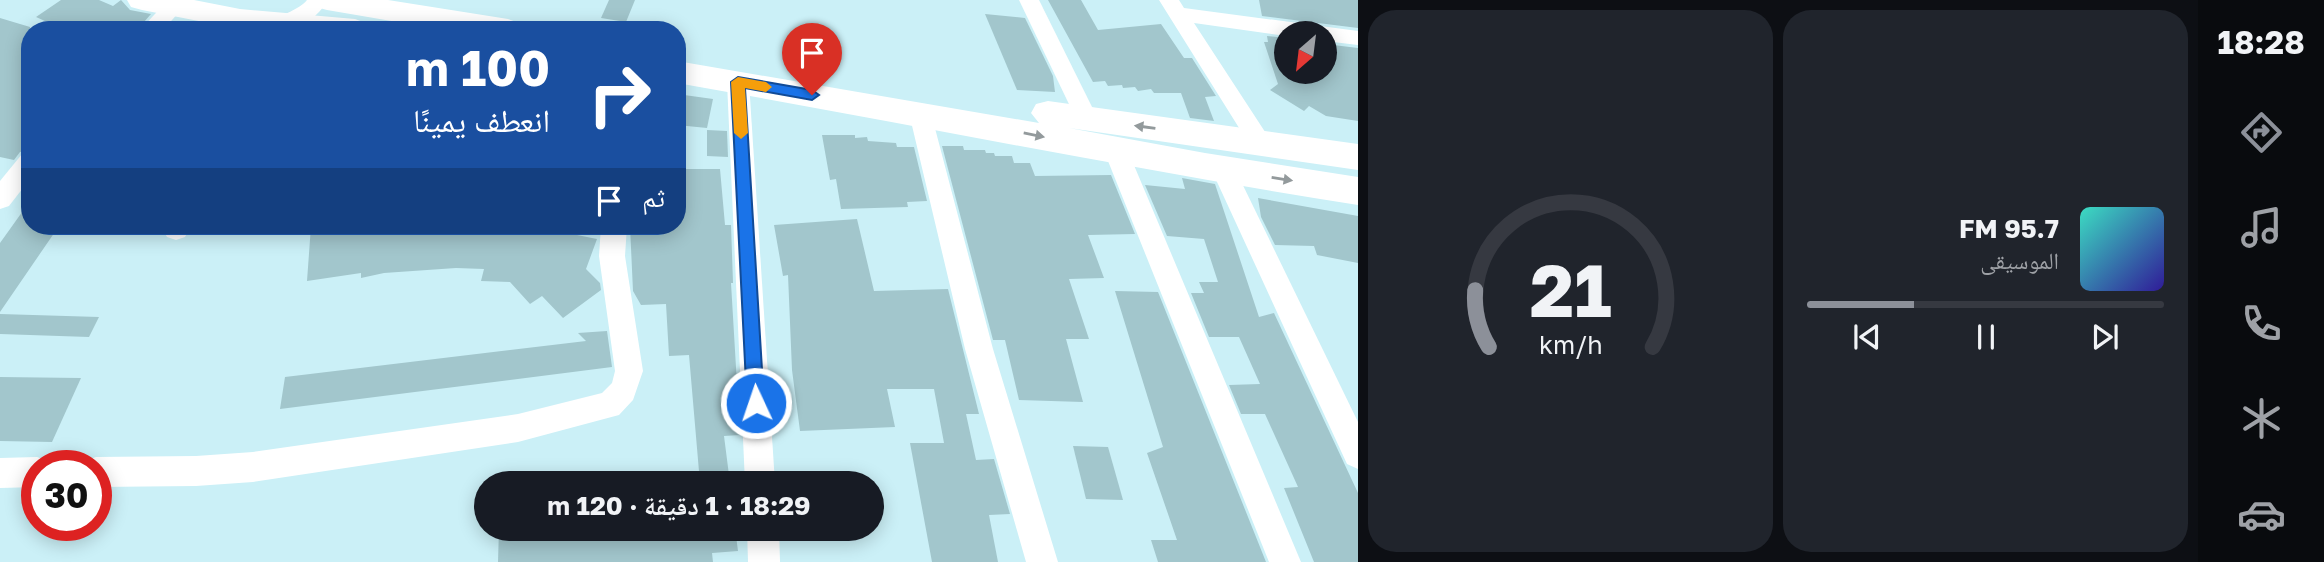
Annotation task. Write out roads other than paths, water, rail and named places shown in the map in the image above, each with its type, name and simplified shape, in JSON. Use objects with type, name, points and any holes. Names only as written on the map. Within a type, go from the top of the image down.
[{"type":"main road","points":[[142,0],[177,3],[206,14],[252,21]]},
{"type":"main road","points":[[327,0],[454,21]]},
{"type":"main road","points":[[686,55],[1087,118],[1211,158],[1346,189]]},
{"type":"main road","points":[[686,73],[920,113],[1116,151],[1211,158],[1259,141],[1358,157]]},
{"type":"main road","points":[[1321,150],[1346,189]]},
{"type":"street","points":[[288,21],[309,12],[318,0]]},
{"type":"street","points":[[1029,0],[1087,118]]},
{"type":"street","points":[[159,21],[177,3]]},
{"type":"street","points":[[1174,7],[1274,25]]},
{"type":"street","points":[[1174,7],[1259,141]]},
{"type":"street","points":[[1337,36],[1358,38]]},
{"type":"street","points":[[738,82],[759,471]]},
{"type":"street","points":[[920,113],[979,349],[1042,562]]},
{"type":"street","points":[[1116,151],[1285,562]]},
{"type":"street","points":[[1211,158],[1358,454]]},
{"type":"street","points":[[0,199],[21,172]]},
{"type":"street","points":[[112,472],[253,467],[518,428],[608,405],[619,398],[625,388],[629,371],[612,256],[613,235]]},
{"type":"street","points":[[0,472],[21,472]]},
{"type":"street","points":[[763,541],[764,562]]}]
